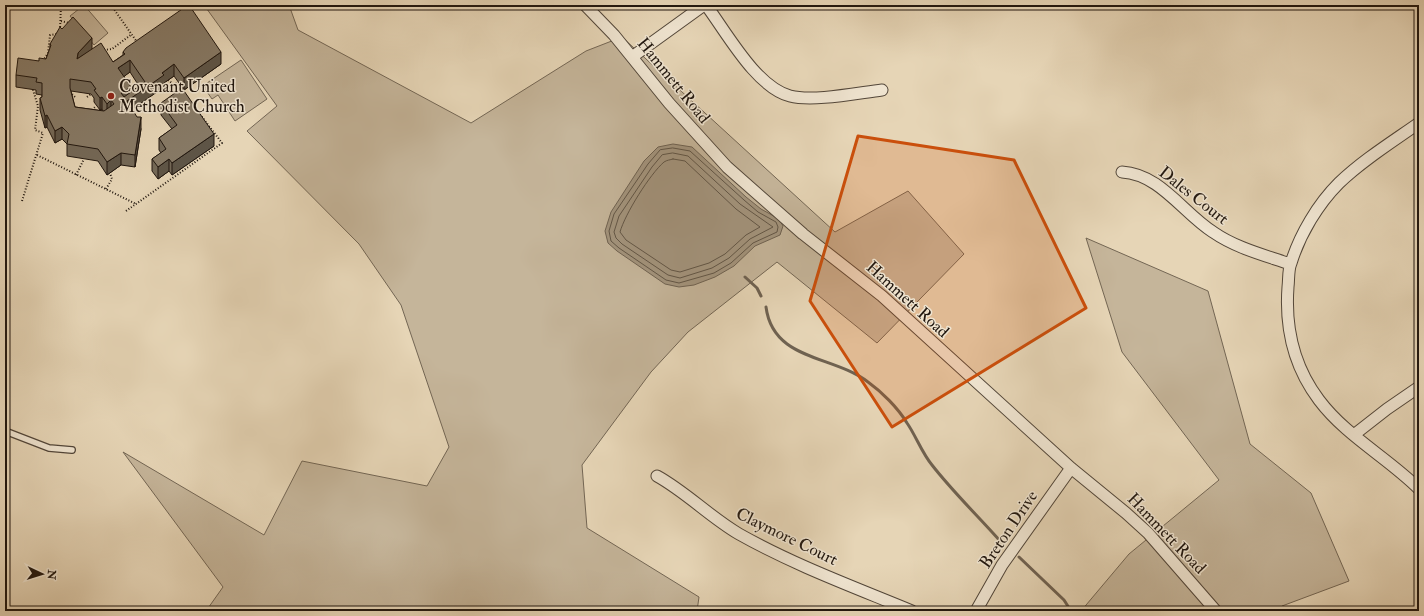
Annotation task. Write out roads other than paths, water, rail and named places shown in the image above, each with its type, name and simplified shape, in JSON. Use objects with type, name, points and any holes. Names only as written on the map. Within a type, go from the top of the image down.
[{"type":"street","name":"Hammett Road","points":[[585,5],[632,57],[669,103],[727,168],[803,234],[882,296],[1071,468],[1148,533],[1216,611]]},
{"type":"street","points":[[632,57],[705,5],[756,74],[773,89],[791,96],[813,98],[882,90]]},
{"type":"street","points":[[1419,123],[1361,164],[1331,191],[1310,221],[1290,264],[1288,318],[1291,339],[1297,361],[1307,383],[1320,401],[1354,434],[1405,475],[1419,489]]},
{"type":"street","name":"Dales Court","points":[[1122,172],[1137,174],[1154,183],[1201,224],[1226,240],[1290,264]]},
{"type":"street","points":[[1354,434],[1419,387]]},
{"type":"street","name":"Breton Drive","points":[[976,611],[1002,565],[1071,468]]},
{"type":"street","name":"Claymore Court","points":[[657,476],[677,489],[704,511],[758,544],[912,611]]},
{"type":"lane","points":[[5,431],[49,448],[72,450]]},
{"type":"water","points":[[673,144],[692,147],[746,197],[761,209],[779,219],[783,226],[780,235],[755,246],[734,266],[715,277],[694,285],[679,287],[665,284],[617,251],[608,243],[605,231],[611,212],[644,161],[658,147]]},
{"type":"waterway","points":[[745,277],[757,288],[761,296]]},
{"type":"waterway","points":[[766,307],[771,325],[780,338],[792,347],[806,355],[854,373],[884,395],[903,417],[932,465],[1001,542]]},
{"type":"waterway","points":[[1019,557],[1064,600],[1071,611]]},
{"type":"place","name":"Covenant United Methodist Church","points":[[111,96]]}]
